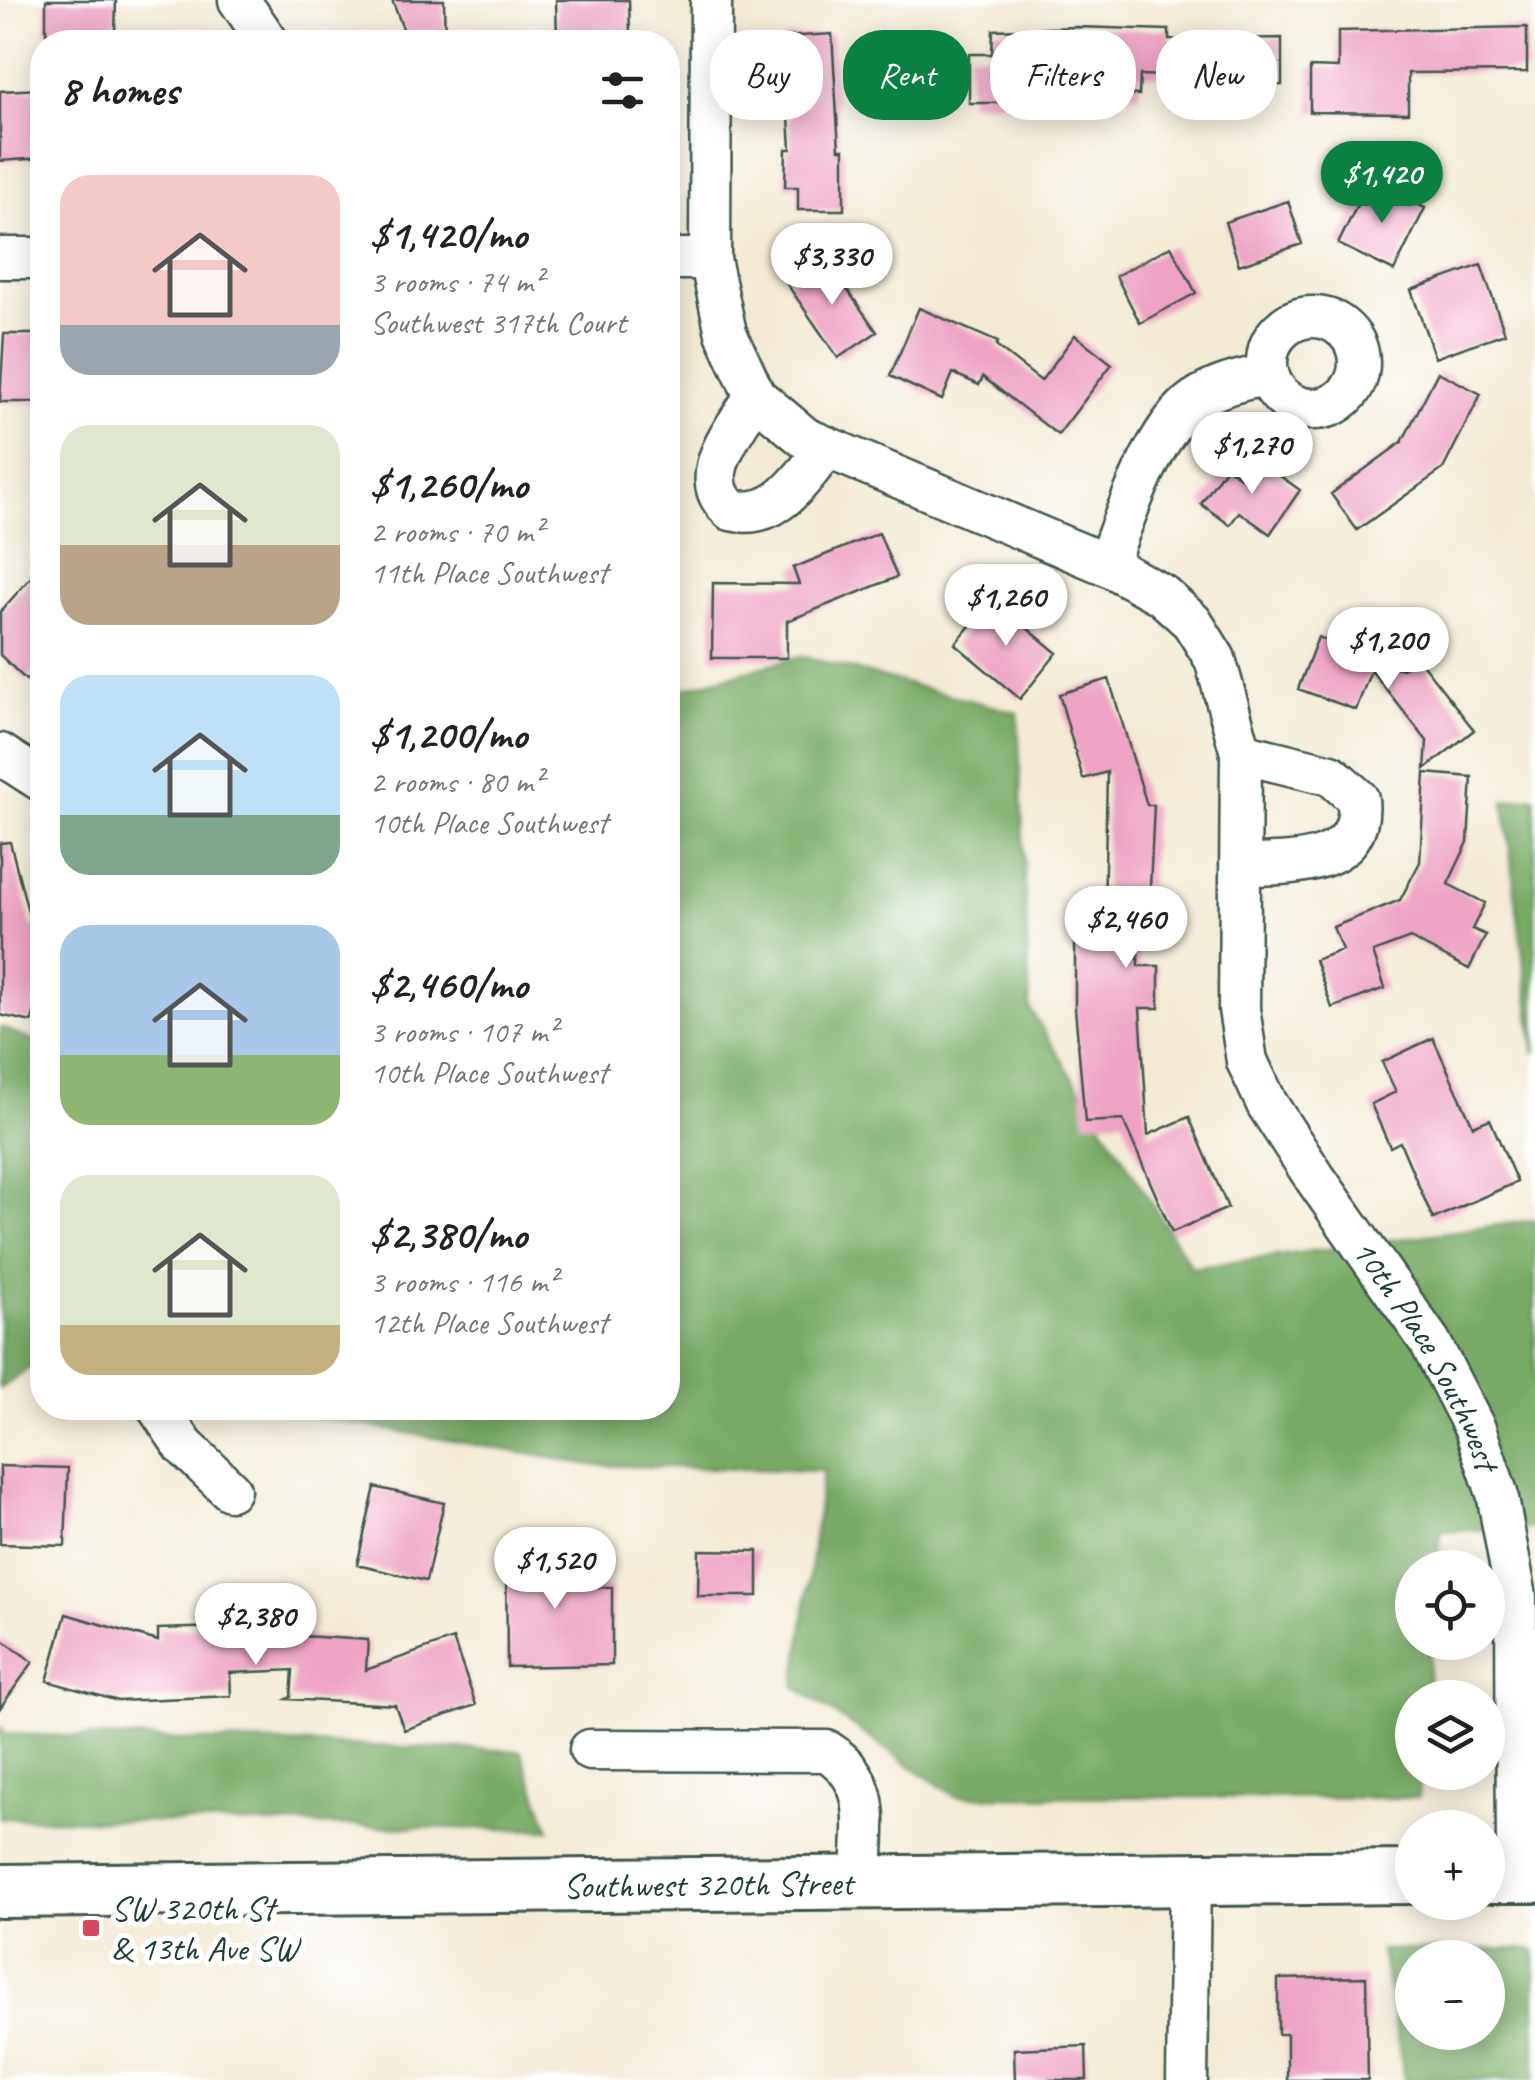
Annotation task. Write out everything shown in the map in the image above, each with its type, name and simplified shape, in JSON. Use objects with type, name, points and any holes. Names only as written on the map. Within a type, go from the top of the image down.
[{"type":"main road","name":"Southwest 320th Street","points":[[0,1891],[1395,1877]]},
{"type":"street","points":[[238,0],[259,30]]},
{"type":"street","points":[[711,0],[710,258],[726,334],[755,396],[714,468],[714,489],[731,510],[760,512],[780,503],[828,448]]},
{"type":"street","points":[[0,258],[30,258]]},
{"type":"street","points":[[680,259],[710,258]]},
{"type":"street","points":[[1108,565],[1130,503],[1157,448],[1191,402],[1226,384],[1268,374]]},
{"type":"street","name":"10th Place Southwest","points":[[755,396],[804,438],[1108,565],[1162,595],[1192,622],[1215,659],[1241,753],[1239,1009],[1247,1061],[1267,1104],[1315,1178],[1430,1342],[1475,1430],[1497,1492],[1525,1597],[1513,1876]]},
{"type":"street","points":[[1241,753],[1331,775],[1358,799],[1360,816],[1342,848],[1305,864],[1242,865]]},
{"type":"street","points":[[0,754],[30,773]]},
{"type":"street","points":[[166,1420],[184,1446],[230,1490]]},
{"type":"street","points":[[590,1750],[827,1752],[848,1765],[862,1788],[862,1882]]},
{"type":"street","points":[[1187,2080],[1190,1880]]},
{"type":"green space","points":[[801,656],[1018,713],[1030,1009],[1192,1268],[1535,1220],[1535,1528],[1441,1531],[1439,1550],[1395,1550],[1395,1660],[1430,1660],[1428,1680],[1395,1680],[1395,1790],[1419,1790],[1418,1798],[955,1796],[795,1687],[823,1471],[592,1465],[333,1420],[680,1420],[680,690]]},
{"type":"green space","points":[[1535,797],[1535,1054],[1504,801]]},
{"type":"green space","points":[[0,1027],[30,1039],[30,1368],[0,1389]]},
{"type":"green space","points":[[0,1727],[7,1734],[521,1751],[550,1830],[0,1818]]},
{"type":"green space","points":[[1505,1949],[1535,1949],[1535,2080],[1405,2080],[1399,2050],[1505,2050]]},
{"type":"green space","points":[[1381,1950],[1395,1950],[1395,2026]]},
{"type":"building","points":[[46,0],[116,0],[115,30],[46,30]]},
{"type":"building","points":[[392,0],[444,0],[445,30],[403,30]]},
{"type":"building","points":[[556,0],[629,0],[630,30],[557,30]]},
{"type":"building","points":[[1077,27],[1169,30],[1156,30],[1156,76],[1140,75],[1139,95],[1136,30],[993,30]]},
{"type":"building","points":[[1527,27],[1527,72],[1408,73],[1408,113],[1310,112],[1310,67],[1338,68],[1338,31]]},
{"type":"building","points":[[832,34],[839,149],[844,149],[844,210],[798,210],[798,187],[785,187],[786,149],[791,149],[789,120],[823,120],[823,35]]},
{"type":"building","points":[[1277,38],[1282,38],[1282,85],[1277,85]]},
{"type":"building","points":[[970,54],[990,54],[990,103],[970,103]]},
{"type":"building","points":[[30,90],[30,159],[0,161],[0,91]]},
{"type":"building","points":[[1369,181],[1425,208],[1394,271],[1338,244]]},
{"type":"building","points":[[1288,201],[1302,244],[1239,265],[1225,222]]},
{"type":"building","points":[[1171,246],[1196,293],[1140,323],[1116,276]]},
{"type":"building","points":[[825,258],[877,332],[838,358],[787,284]]},
{"type":"building","points":[[1481,265],[1505,333],[1435,358],[1411,290]]},
{"type":"building","points":[[919,308],[998,342],[996,346],[1041,381],[1075,335],[1112,364],[1058,435],[983,377],[979,385],[953,373],[942,400],[890,376]]},
{"type":"building","points":[[4,334],[30,334],[30,402],[0,402]]},
{"type":"building","points":[[1438,372],[1481,394],[1443,469],[1357,530],[1331,494],[1402,442]]},
{"type":"building","points":[[1259,461],[1300,490],[1270,534],[1239,512],[1230,525],[1201,504],[1226,467],[1246,481]]},
{"type":"building","points":[[879,533],[897,577],[787,621],[787,658],[712,658],[713,583],[799,584],[793,568]]},
{"type":"building","points":[[30,578],[30,676],[26,680],[0,655],[0,612]]},
{"type":"building","points":[[992,599],[1057,653],[1020,699],[955,644]]},
{"type":"building","points":[[1318,637],[1402,669],[1417,657],[1474,730],[1425,769],[1427,741],[1371,670],[1356,710],[1298,689]]},
{"type":"building","points":[[1109,679],[1147,805],[1154,805],[1150,888],[1138,887],[1138,966],[1159,966],[1159,1008],[1140,1008],[1148,1135],[1189,1117],[1228,1208],[1172,1232],[1123,1120],[1085,1122],[1075,1008],[1075,915],[1104,915],[1107,772],[1083,779],[1059,694]]},
{"type":"building","points":[[1425,773],[1472,777],[1468,842],[1448,884],[1485,903],[1472,929],[1486,935],[1469,969],[1410,938],[1373,952],[1385,988],[1332,1008],[1315,960],[1342,950],[1333,927],[1400,900],[1420,862]]},
{"type":"building","points":[[10,842],[30,919],[30,1022],[0,1015],[0,843]]},
{"type":"building","points":[[1433,1038],[1473,1126],[1490,1119],[1517,1182],[1433,1219],[1400,1142],[1390,1147],[1371,1104],[1396,1092],[1382,1062]]},
{"type":"building","points":[[0,1466],[68,1468],[65,1546],[0,1544]]},
{"type":"building","points":[[375,1487],[444,1503],[426,1581],[357,1565]]},
{"type":"building","points":[[506,1550],[580,1550],[580,1587],[612,1587],[612,1665],[507,1667]]},
{"type":"building","points":[[699,1550],[758,1551],[758,1596],[698,1596]]},
{"type":"building","points":[[66,1614],[158,1641],[158,1629],[252,1626],[252,1633],[368,1640],[366,1670],[453,1639],[476,1705],[404,1730],[395,1705],[287,1699],[291,1697],[293,1670],[230,1673],[231,1696],[118,1701],[47,1681]]},
{"type":"building","points":[[0,1638],[33,1662],[0,1708]]},
{"type":"building","points":[[1366,1977],[1368,2080],[1287,2080],[1287,2034],[1278,2034],[1278,1979]]},
{"type":"building","points":[[1086,2046],[1087,2080],[1015,2080],[1014,2049]]},
{"type":"place","name":"SW 320th St & 13th Ave SW","points":[[91,1928]]}]
